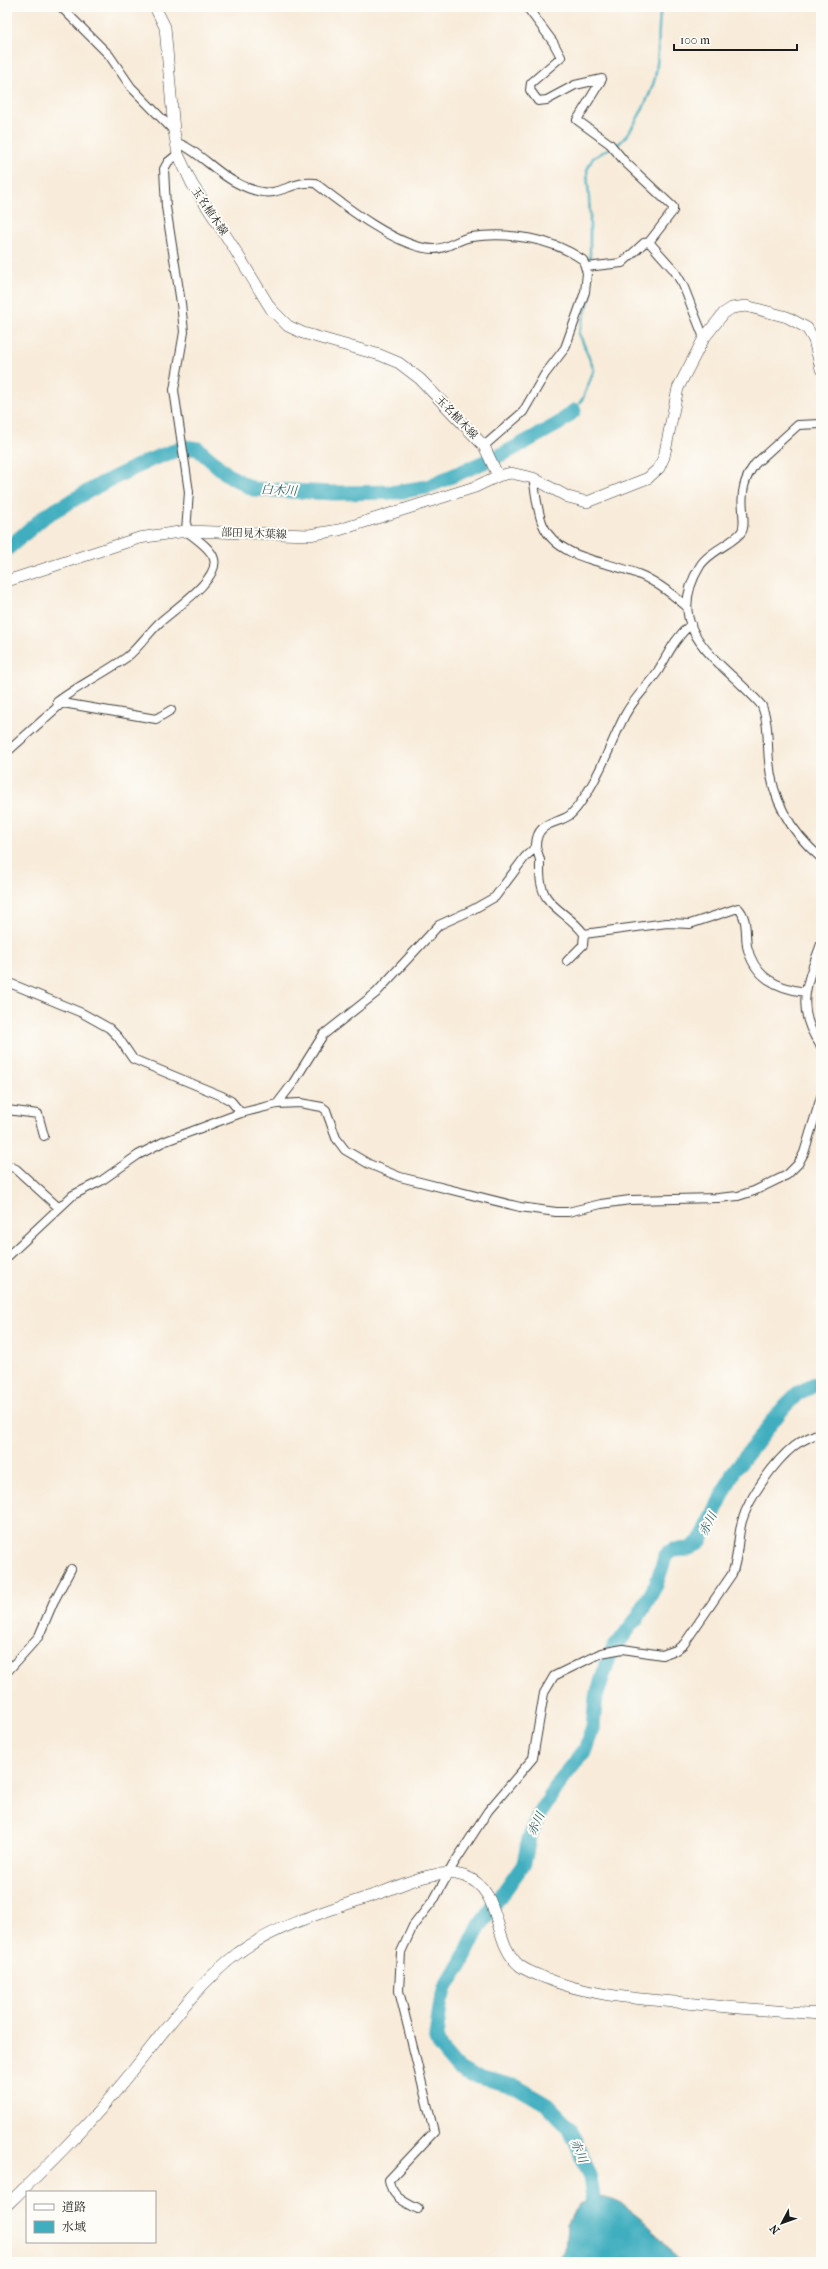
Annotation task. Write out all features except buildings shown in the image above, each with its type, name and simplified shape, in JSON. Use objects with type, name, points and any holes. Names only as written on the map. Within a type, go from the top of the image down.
[{"type":"main road","name":"玉名植木線","points":[[155,7],[165,27],[174,131],[177,149],[192,184],[232,245],[271,309],[288,326],[303,333],[380,355],[399,363],[420,379],[485,449],[498,476]]},
{"type":"main road","points":[[498,476],[511,473],[533,478],[568,497],[587,502],[648,478],[659,468],[664,457],[678,388],[704,338],[724,313],[732,308],[746,306],[787,317],[807,328],[814,340],[821,369]]},
{"type":"main road","name":"部田見木葉線","points":[[7,581],[139,538],[186,531],[309,535],[339,530],[475,486],[498,476]]},
{"type":"main road","points":[[7,2205],[99,2112],[184,2008],[211,1979],[240,1952],[268,1936],[312,1916],[429,1875],[447,1874],[465,1876],[482,1888],[493,1906],[505,1947],[512,1960],[524,1970],[555,1982],[603,1995],[821,2014]]},
{"type":"street","points":[[61,7],[109,55],[131,87],[174,131]]},
{"type":"street","points":[[527,7],[553,42],[561,57],[532,83],[530,90],[538,101],[547,100],[575,85],[602,78],[577,120],[612,147],[673,207],[673,211],[649,242],[644,243],[622,263],[586,267]]},
{"type":"street","points":[[170,710],[156,719],[57,702],[81,684],[125,658],[142,644],[158,624],[193,595],[214,570],[214,559],[206,548],[186,531],[189,492],[174,390],[184,332],[166,207],[164,169],[177,149],[187,147],[218,172],[235,182],[263,193],[274,192],[307,182],[315,183],[341,204],[378,227],[423,247],[434,249],[445,247],[456,240],[472,237],[532,239],[558,247],[583,260],[586,267],[585,292],[565,348],[544,374],[523,412],[485,449]]},
{"type":"street","points":[[649,242],[674,270],[683,285],[704,338]]},
{"type":"street","points":[[821,424],[798,425],[750,471],[742,490],[744,524],[741,532],[706,557],[699,567],[686,606],[691,624],[699,642],[706,652],[752,694],[762,706],[766,716],[769,762],[777,797],[792,827],[804,843],[821,858]]},
{"type":"street","points":[[533,478],[543,526],[557,543],[582,557],[638,574],[658,584],[686,606]]},
{"type":"street","points":[[277,1104],[293,1083],[323,1035],[376,993],[439,925],[472,910],[496,896],[525,857],[536,847],[540,832],[544,827],[549,823],[569,816],[584,797],[625,715],[638,694],[657,671],[674,642],[691,624]]},
{"type":"street","points":[[7,752],[62,703]]},
{"type":"street","points":[[536,847],[539,856],[541,882],[547,898],[570,917],[584,934],[583,945],[567,961]]},
{"type":"street","points":[[584,934],[667,923],[690,924],[738,908],[742,913],[745,923],[747,947],[759,972],[774,985],[805,992]]},
{"type":"street","points":[[821,944],[807,981],[805,992],[807,1023],[821,1046]]},
{"type":"street","points":[[7,982],[45,996],[98,1021],[118,1037],[133,1059],[222,1096],[231,1101],[241,1113]]},
{"type":"street","points":[[7,1257],[73,1195],[101,1181],[138,1155],[163,1142],[241,1113],[277,1104],[300,1103],[322,1106],[326,1110],[336,1138],[345,1150],[387,1172],[520,1207],[556,1212],[568,1212],[601,1204],[630,1200],[718,1198],[738,1196],[754,1191],[787,1175],[798,1164],[804,1153],[821,1097]]},
{"type":"street","points":[[7,1110],[38,1114],[44,1136]]},
{"type":"street","points":[[7,1165],[16,1169],[59,1208]]},
{"type":"street","points":[[418,2209],[396,2196],[390,2189],[389,2180],[434,2132],[399,1992],[401,1952],[413,1926],[435,1898],[447,1874],[488,1811],[533,1758],[544,1693],[554,1676],[601,1653],[623,1649],[662,1655],[676,1650],[684,1644],[732,1574],[737,1562],[742,1521],[751,1501],[778,1463],[790,1450],[804,1440],[821,1432]]},
{"type":"street","points":[[7,1672],[39,1636],[53,1603],[72,1569]]},
{"type":"water","points":[[598,2197],[622,2205],[634,2212],[654,2231],[680,2262],[558,2262],[565,2251],[567,2224],[572,2213],[580,2204]]},
{"type":"waterway","points":[[615,146],[621,142],[633,126],[645,105],[653,85],[657,60],[661,7]]},
{"type":"waterway","points":[[590,265],[590,214],[587,170],[593,158],[610,148]]},
{"type":"waterway","points":[[574,411],[583,398],[594,370],[579,333],[591,294],[590,276]]},
{"type":"waterway","name":"白木川","points":[[7,549],[45,516],[101,484],[150,460],[185,447],[198,449],[228,475],[253,489],[334,493],[397,492],[427,487],[507,452],[558,424],[574,411]]},
{"type":"waterway","name":"赤川","points":[[596,2217],[590,2177],[570,2128],[548,2105],[517,2087],[470,2075],[456,2067],[440,2048],[436,2036],[441,2001],[445,1988],[461,1964],[479,1927],[524,1863],[529,1839],[538,1817],[556,1787],[585,1750],[593,1726],[596,1697],[611,1652],[638,1617],[656,1585],[665,1557],[673,1550],[690,1549],[701,1540],[734,1471],[784,1407],[798,1393],[821,1382]]}]
